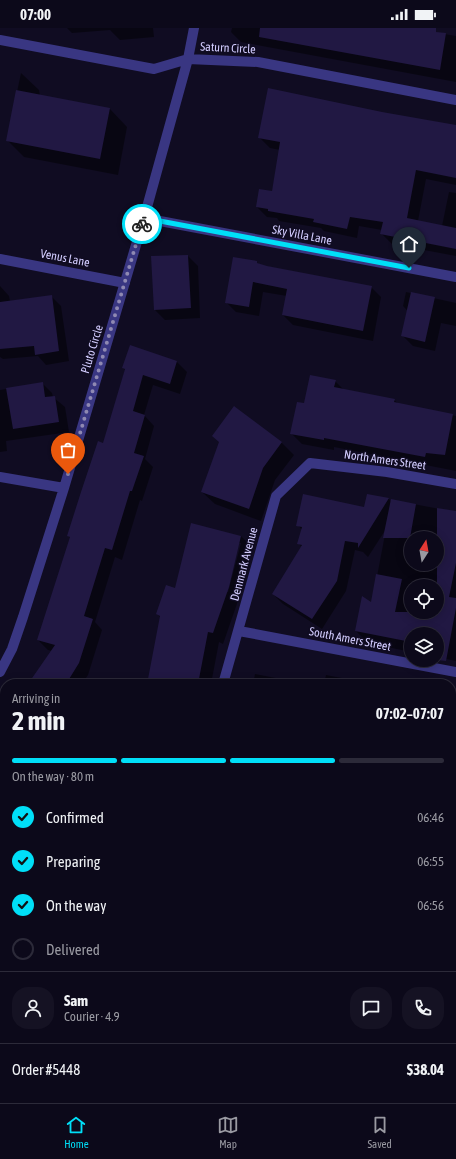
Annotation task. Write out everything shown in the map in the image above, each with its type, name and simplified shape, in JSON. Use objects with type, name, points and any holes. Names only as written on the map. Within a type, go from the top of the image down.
[{"type":"street","name":"Pluto Circle","points":[[0,672],[12,649],[64,488],[144,218],[188,59],[194,28]]},
{"type":"street","name":"Saturn Circle","points":[[0,40],[154,69],[188,59],[258,62],[456,100]]},
{"type":"street","name":"Sky Villa Lane","points":[[144,218],[456,277]]},
{"type":"street","name":"Venus Lane","points":[[0,259],[125,283]]},
{"type":"street","name":"North Amers Street","points":[[310,462],[387,472],[456,484]]},
{"type":"street","name":"Denmark Avenue","points":[[225,679],[276,496],[310,462]]},
{"type":"street","points":[[0,477],[64,488]]},
{"type":"street","name":"South Amers Street","points":[[239,631],[456,672]]},
{"type":"building","points":[[260,28],[436,28],[436,32],[446,33],[440,70],[259,37]]},
{"type":"building","points":[[268,88],[382,112],[456,125],[456,178],[416,170],[407,218],[456,228],[456,249],[380,234],[383,222],[350,217],[347,229],[313,222],[314,219],[268,211],[268,209],[256,207],[259,189],[272,191],[280,142],[258,138]]},
{"type":"building","points":[[16,90],[110,108],[100,159],[6,141]]},
{"type":"building","points":[[188,255],[191,308],[154,310],[151,256]]},
{"type":"building","points":[[233,257],[257,261],[257,263],[267,266],[372,286],[363,331],[282,315],[287,289],[253,282],[249,307],[225,303]]},
{"type":"building","points":[[411,292],[435,297],[425,342],[401,336]]},
{"type":"building","points":[[52,295],[59,351],[35,355],[34,346],[0,349],[0,302]]},
{"type":"building","points":[[130,345],[177,361],[170,384],[143,375],[133,411],[145,415],[134,453],[144,456],[132,491],[130,491],[112,550],[105,548],[84,616],[93,619],[79,663],[69,679],[31,679],[55,645],[37,640],[70,537],[67,536],[98,441],[103,443],[125,369],[122,368]]},
{"type":"building","points":[[310,375],[336,380],[334,387],[395,399],[394,402],[453,414],[445,455],[426,453],[425,457],[324,438],[324,440],[290,434],[297,402],[304,403]]},
{"type":"building","points":[[43,382],[45,397],[55,396],[59,422],[13,429],[6,388]]},
{"type":"building","points":[[234,406],[282,442],[263,468],[249,509],[201,492],[219,442],[212,436]]},
{"type":"building","points":[[303,494],[364,507],[367,494],[389,498],[358,548],[358,543],[345,541],[337,581],[312,619],[272,594],[302,545],[297,544],[302,527],[296,526]]},
{"type":"building","points":[[391,499],[416,504],[411,531],[404,531],[404,538],[383,538]]},
{"type":"building","points":[[437,508],[456,511],[456,563],[449,597],[456,598],[456,608],[446,661],[444,661],[444,627],[404,627],[404,641],[355,631],[362,596],[371,602],[376,574],[402,579],[395,612],[404,612],[404,619],[444,619],[444,579],[437,579],[437,571],[444,571],[444,531],[437,531]]},
{"type":"building","points":[[191,523],[241,536],[229,587],[213,633],[208,632],[199,679],[148,679],[160,616],[156,614],[166,585],[175,588]]},
{"type":"way so far","points":[[68,474],[142,224]]},
{"type":"route","points":[[142,224],[144,218],[409,268]]}]
